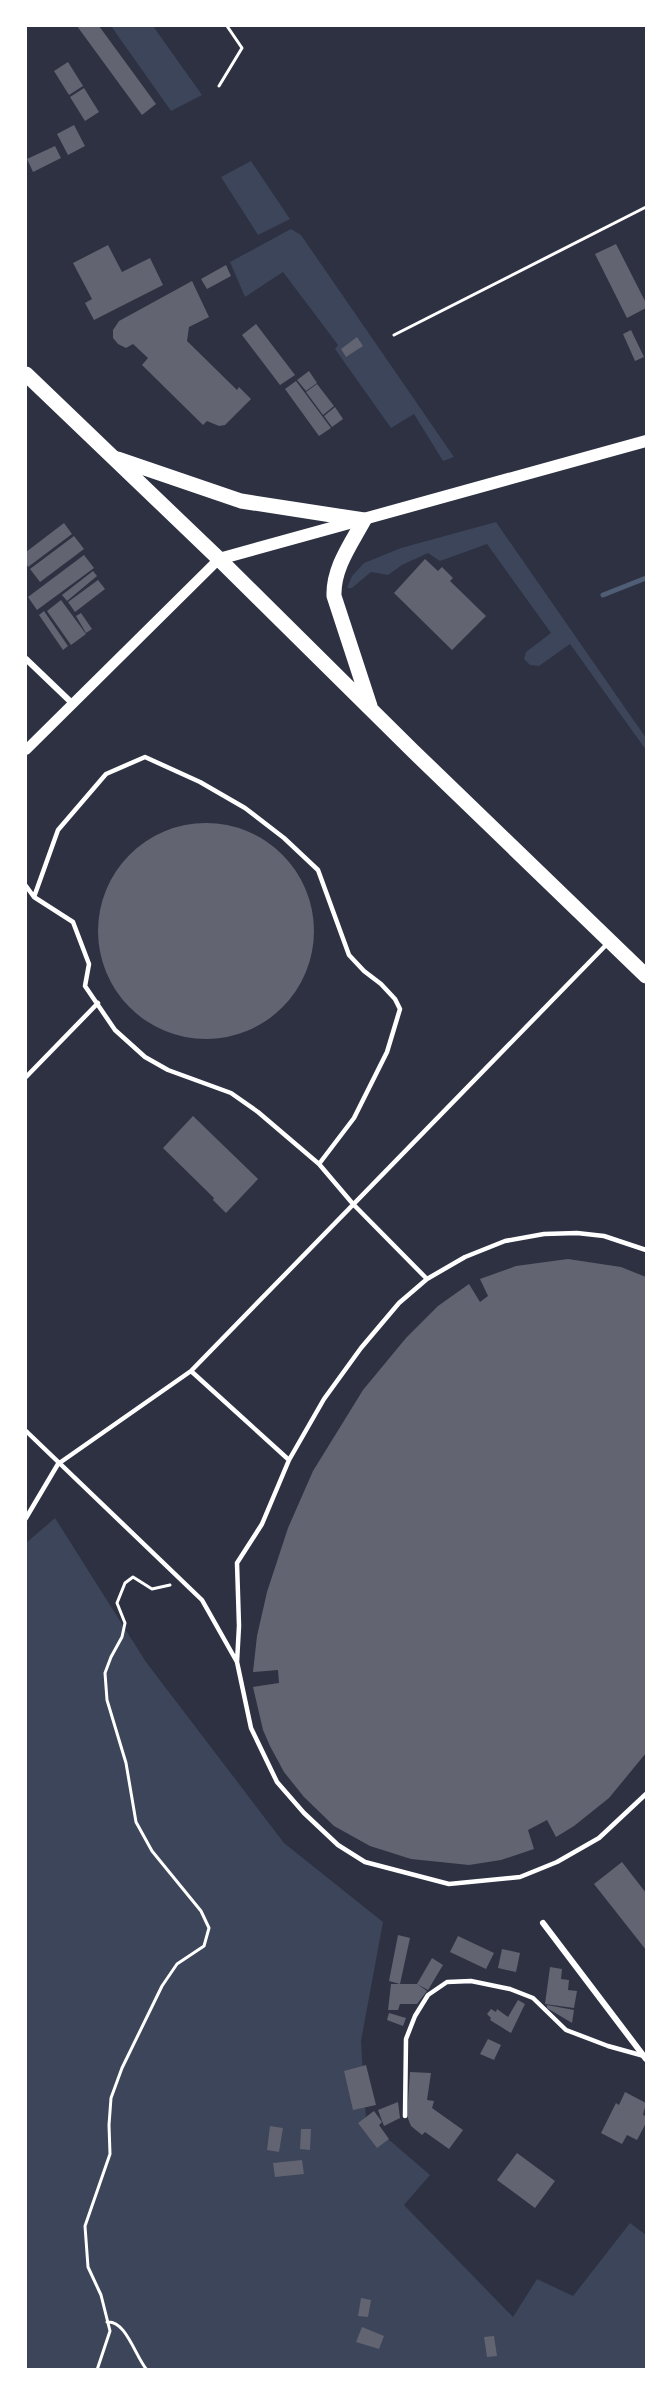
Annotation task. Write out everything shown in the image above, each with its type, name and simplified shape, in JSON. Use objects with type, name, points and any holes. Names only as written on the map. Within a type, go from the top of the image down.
[{"type":"main road","points":[[26,374],[646,976]]},
{"type":"main road","points":[[219,559],[646,441]]},
{"type":"main road","points":[[112,457],[241,501],[364,520]]},
{"type":"main road","points":[[364,520],[339,566],[334,582],[334,596],[371,709]]},
{"type":"street","points":[[26,750],[219,559]]},
{"type":"street","points":[[26,659],[73,704]]},
{"type":"street","points":[[543,1923],[645,2057]]},
{"type":"lane","points":[[34,897],[57,830],[106,774],[145,757],[200,782],[245,808],[298,850],[318,870],[349,955],[381,984],[395,999],[400,1009],[387,1052],[354,1118],[319,1164]]},
{"type":"lane","points":[[26,886],[34,897],[73,922],[89,964],[85,986],[115,1030],[145,1057],[168,1070],[231,1093],[258,1112],[319,1164],[353,1204],[427,1279]]},
{"type":"lane","points":[[26,1518],[58,1464],[191,1371],[610,941]]},
{"type":"lane","points":[[26,1077],[98,1003]]},
{"type":"lane","points":[[646,1251],[604,1236],[577,1233],[544,1234],[505,1241],[465,1257],[427,1279],[399,1303],[361,1348],[324,1399],[289,1460],[262,1524],[237,1563],[239,1626],[237,1662],[251,1728],[276,1782],[304,1814],[338,1845],[365,1862],[449,1884],[520,1877],[557,1862],[599,1838],[646,1794]]},
{"type":"lane","points":[[191,1371],[289,1460]]},
{"type":"lane","points":[[26,1431],[201,1600],[237,1662]]},
{"type":"lane","points":[[405,2116],[406,2039],[415,2016],[428,1995],[447,1982],[471,1982],[510,1989],[533,1998],[567,2030],[645,2057]]},
{"type":"path","points":[[219,86],[242,48],[227,26]]},
{"type":"path","points":[[394,335],[646,207]]},
{"type":"path","points":[[98,2370],[110,2331],[100,2295],[88,2267],[85,2226],[110,2154],[111,2098],[122,2068],[162,1986],[177,1964],[204,1946],[209,1928],[201,1911],[152,1851],[136,1822],[126,1763],[106,1700],[105,1673],[123,1637],[125,1623],[117,1603],[125,1583],[133,1577],[152,1589],[184,1582]]},
{"type":"path","points":[[108,2322],[122,2327],[138,2360],[147,2370]]},
{"type":"shaded area","points":[[111,26],[153,26],[202,95],[171,111]]},
{"type":"shaded area","points":[[251,161],[290,219],[258,235],[221,177]]},
{"type":"shaded area","points":[[291,229],[301,235],[454,457],[443,461],[414,414],[391,428],[335,349],[338,345],[283,272],[245,297],[230,262]]},
{"type":"shaded area","points":[[496,522],[646,738],[646,750],[570,644],[539,666],[530,665],[524,659],[526,652],[551,633],[487,544],[440,561],[428,553],[402,565],[388,575],[371,572],[352,588],[347,588],[352,576],[364,563],[401,548]]},
{"type":"shaded area","points":[[55,1518],[146,1662],[284,1843],[383,1922],[361,2041],[366,2120],[430,2175],[404,2205],[513,2317],[537,2279],[573,2296],[630,2223],[646,2235],[646,2369],[26,2369],[26,1543]]},
{"type":"building","points":[[77,26],[99,26],[156,104],[142,115]]},
{"type":"building","points":[[68,62],[83,86],[69,95],[54,71]]},
{"type":"building","points":[[84,88],[99,112],[85,121],[70,97]]},
{"type":"building","points":[[74,125],[85,146],[68,155],[57,134]]},
{"type":"building","points":[[55,146],[61,158],[33,172],[27,159]]},
{"type":"building","points":[[616,244],[646,303],[646,308],[627,318],[595,254]]},
{"type":"building","points":[[108,245],[122,272],[150,258],[163,285],[94,320],[85,303],[92,299],[73,263]]},
{"type":"building","points":[[226,265],[231,276],[207,289],[201,279]]},
{"type":"building","points":[[192,281],[209,317],[189,327],[187,341],[237,390],[239,387],[251,399],[225,425],[219,426],[207,421],[203,425],[142,365],[148,358],[133,344],[126,348],[113,338],[113,330],[119,321]]},
{"type":"building","points":[[256,324],[295,375],[280,385],[242,335]]},
{"type":"building","points":[[631,330],[644,357],[635,361],[623,334]]},
{"type":"building","points":[[357,337],[363,346],[346,357],[341,349]]},
{"type":"building","points":[[309,371],[317,383],[306,391],[297,380]]},
{"type":"building","points":[[296,381],[331,428],[319,436],[285,389]]},
{"type":"building","points":[[317,384],[334,406],[323,415],[306,392]]},
{"type":"building","points":[[335,407],[343,419],[332,427],[324,416]]},
{"type":"building","points":[[64,523],[72,534],[28,567],[26,552]]},
{"type":"building","points":[[74,536],[84,549],[40,582],[30,569]]},
{"type":"building","points":[[84,555],[94,568],[37,610],[28,597]]},
{"type":"building","points":[[425,559],[438,571],[442,567],[453,578],[450,581],[486,616],[452,650],[394,593]]},
{"type":"building","points":[[93,571],[97,576],[67,601],[62,595]]},
{"type":"building","points":[[98,580],[105,589],[75,612],[68,602]]},
{"type":"building","points":[[61,600],[86,634],[71,645],[47,611]]},
{"type":"building","points":[[44,611],[68,646],[63,650],[39,615]]},
{"type":"building","points":[[81,613],[92,629],[86,633],[76,616]]},
{"type":"building","points":[[206,823],[227,825],[247,831],[266,841],[282,855],[296,871],[306,890],[312,910],[314,931],[312,952],[306,972],[296,991],[282,1007],[266,1021],[247,1031],[227,1037],[206,1039],[185,1037],[165,1031],[146,1021],[130,1007],[116,991],[106,972],[100,952],[98,931],[100,910],[106,890],[116,871],[130,855],[146,841],[165,831],[185,825]]},
{"type":"building","points":[[193,1116],[258,1179],[226,1213],[213,1200],[214,1198],[163,1148]]},
{"type":"building","points":[[568,1259],[621,1267],[646,1277],[646,1753],[609,1798],[574,1826],[556,1837],[547,1820],[528,1830],[534,1849],[501,1860],[469,1865],[411,1859],[370,1846],[334,1826],[304,1797],[284,1772],[263,1730],[253,1687],[279,1683],[278,1670],[253,1672],[257,1636],[267,1592],[288,1528],[313,1471],[363,1390],[406,1338],[438,1306],[469,1284],[480,1302],[488,1296],[480,1279],[516,1266]]},
{"type":"building","points":[[622,1862],[646,1893],[646,1950],[594,1884]]},
{"type":"building","points":[[398,1935],[410,1938],[400,1984],[389,1981]]},
{"type":"building","points":[[458,1936],[494,1953],[486,1969],[450,1952]]},
{"type":"building","points":[[502,1949],[520,1953],[516,1972],[498,1968]]},
{"type":"building","points":[[432,1958],[443,1965],[428,1990],[417,1984]]},
{"type":"building","points":[[550,1967],[562,1969],[561,1979],[569,1980],[568,1990],[577,1991],[574,2008],[545,2004]]},
{"type":"building","points":[[391,1984],[417,1984],[427,1991],[417,2004],[400,2004],[398,2010],[388,2010]]},
{"type":"building","points":[[518,2000],[525,2004],[511,2033],[490,2020],[487,2014],[491,2009],[496,2012],[497,2009],[508,2017]]},
{"type":"building","points":[[547,2005],[574,2010],[572,2023],[547,2008]]},
{"type":"building","points":[[389,2013],[406,2018],[403,2026],[387,2020]]},
{"type":"building","points":[[488,2039],[501,2045],[494,2060],[480,2054]]},
{"type":"building","points":[[366,2065],[376,2105],[353,2110],[344,2071]]},
{"type":"building","points":[[410,2072],[431,2073],[427,2100],[434,2101],[432,2108],[463,2130],[449,2149],[425,2132],[422,2135],[411,2126],[407,2116]]},
{"type":"building","points":[[625,2092],[646,2103],[643,2115],[646,2116],[646,2123],[637,2140],[627,2135],[622,2144],[601,2133],[616,2103],[619,2105]]},
{"type":"building","points":[[398,2102],[400,2118],[384,2126],[378,2110]]},
{"type":"building","points":[[374,2111],[382,2122],[379,2125],[389,2139],[377,2148],[358,2123]]},
{"type":"building","points":[[270,2126],[283,2128],[279,2152],[267,2150]]},
{"type":"building","points":[[301,2129],[311,2129],[310,2150],[300,2149]]},
{"type":"building","points":[[517,2153],[555,2181],[535,2208],[497,2180]]},
{"type":"building","points":[[302,2160],[304,2174],[275,2177],[273,2163]]},
{"type":"building","points":[[361,2298],[371,2300],[368,2317],[358,2316]]},
{"type":"building","points":[[362,2327],[384,2336],[379,2349],[356,2342]]},
{"type":"building","points":[[494,2336],[497,2356],[487,2357],[484,2337]]},
{"type":"waterway","points":[[603,595],[646,578]]}]
